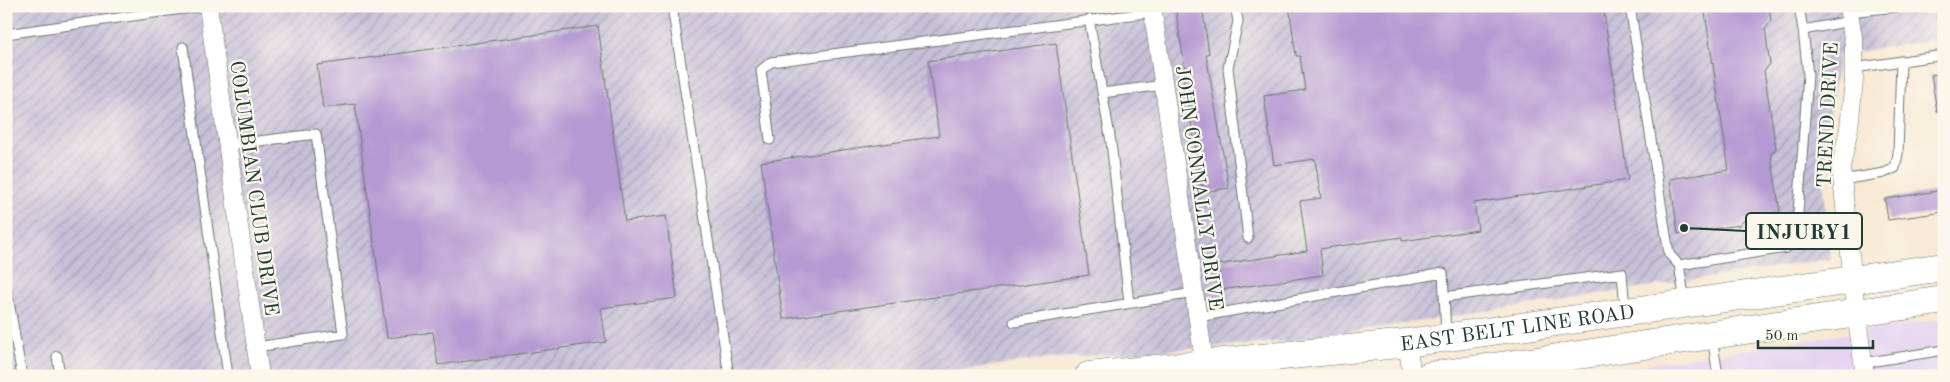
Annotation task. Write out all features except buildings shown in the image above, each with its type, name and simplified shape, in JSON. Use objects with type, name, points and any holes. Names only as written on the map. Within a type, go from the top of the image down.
[{"type":"main road","name":"EAST BELT LINE ROAD","points":[[1089,376],[1206,370],[1944,267]]},
{"type":"main road","name":"EAST BELT LINE ROAD","points":[[1429,376],[1567,366],[1712,334],[1944,300]]},
{"type":"street","name":"COLUMBIAN CLUB DRIVE","points":[[208,6],[260,376]]},
{"type":"street","name":"JOHN CONNALLY DRIVE","points":[[1153,9],[1206,370]]},
{"type":"street","name":"TREND DRIVE","points":[[1849,13],[1854,44],[1854,68],[1849,128],[1841,168],[1864,370]]},
{"type":"street","points":[[1407,343],[1412,376]]},
{"type":"lane","points":[[6,34],[155,10],[203,6]]},
{"type":"lane","points":[[672,6],[729,376]]},
{"type":"lane","points":[[1235,6],[1238,21],[1228,68],[1248,238]]},
{"type":"lane","points":[[1630,6],[1668,254],[1679,265],[1685,304]]},
{"type":"lane","points":[[1679,265],[1786,248],[1796,241],[1808,75],[1799,6]]},
{"type":"lane","points":[[1803,30],[1849,13],[1906,6]]},
{"type":"lane","points":[[770,140],[761,70],[771,62],[1153,9]]},
{"type":"lane","points":[[1089,19],[1111,142],[1129,303]]},
{"type":"lane","points":[[183,47],[228,376]]},
{"type":"lane","points":[[1854,68],[1944,55]]},
{"type":"lane","points":[[1842,180],[1884,173],[1895,168],[1898,154],[1901,61]]},
{"type":"lane","points":[[1102,93],[1164,85]]},
{"type":"lane","points":[[227,145],[316,134],[343,334],[256,347]]},
{"type":"lane","points":[[1198,318],[1443,273],[1446,338]]},
{"type":"lane","points":[[1444,297],[1622,274],[1626,312]]},
{"type":"lane","points":[[6,285],[22,376]]},
{"type":"lane","points":[[1014,322],[1194,293]]},
{"type":"lane","points":[[1712,334],[1718,376]]},
{"type":"lane","points":[[1864,370],[1944,350]]},
{"type":"lane","points":[[57,356],[60,376]]},
{"type":"shaded area","points":[[6,6],[1944,6],[1944,38],[1839,55],[1822,170],[1830,259],[1290,341],[1033,360],[923,376],[6,376]]},
{"type":"shaded area","points":[[1944,319],[1944,376],[1571,376]]},
{"type":"place","name":"INJURY1","points":[[1684,228]]}]
